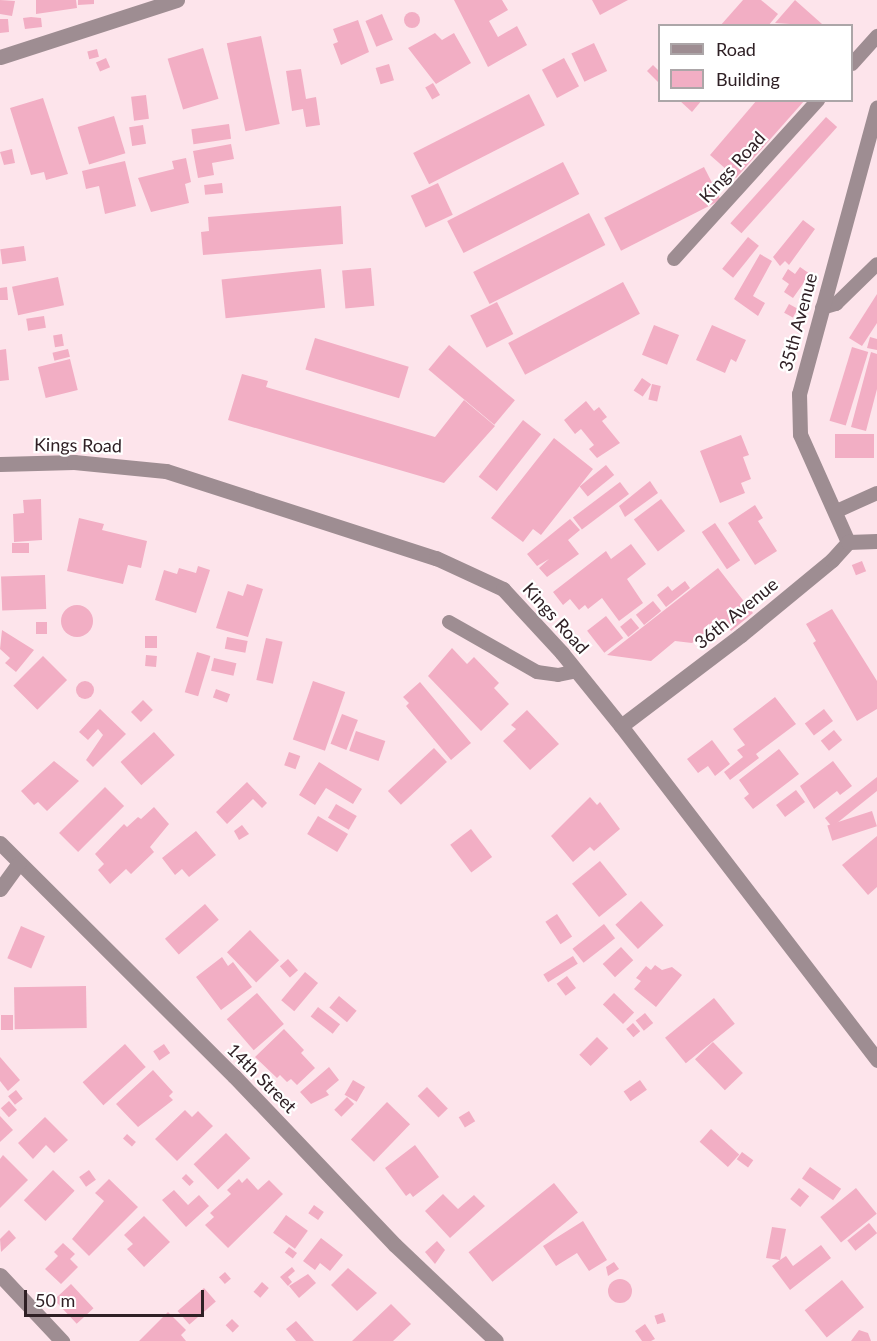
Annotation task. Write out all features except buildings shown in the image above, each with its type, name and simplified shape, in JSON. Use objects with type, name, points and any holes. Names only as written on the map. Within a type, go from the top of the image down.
[{"type":"street","points":[[0,57],[177,0]]},
{"type":"street","name":"35th Avenue","points":[[848,542],[837,511],[809,458],[798,416],[799,393],[877,107]]},
{"type":"street","name":"Kings Road","points":[[0,464],[84,463],[166,471],[436,558],[503,589],[577,671],[621,726],[877,1060]]},
{"type":"street","points":[[848,542],[877,541]]},
{"type":"street","name":"36th Avenue","points":[[621,726],[741,635],[832,560],[848,542]]},
{"type":"street","name":"14th Street","points":[[0,843],[234,1076],[395,1245],[496,1341]]},
{"type":"street","points":[[0,890],[19,863]]},
{"type":"street","points":[[0,1275],[62,1341]]},
{"type":"lane","points":[[853,63],[877,36]]},
{"type":"lane","name":"Kings Road","points":[[675,259],[817,102]]},
{"type":"lane","points":[[822,308],[836,304],[877,264]]},
{"type":"lane","points":[[837,511],[877,493]]},
{"type":"lane","points":[[448,622],[537,672],[558,675],[577,671]]}]
